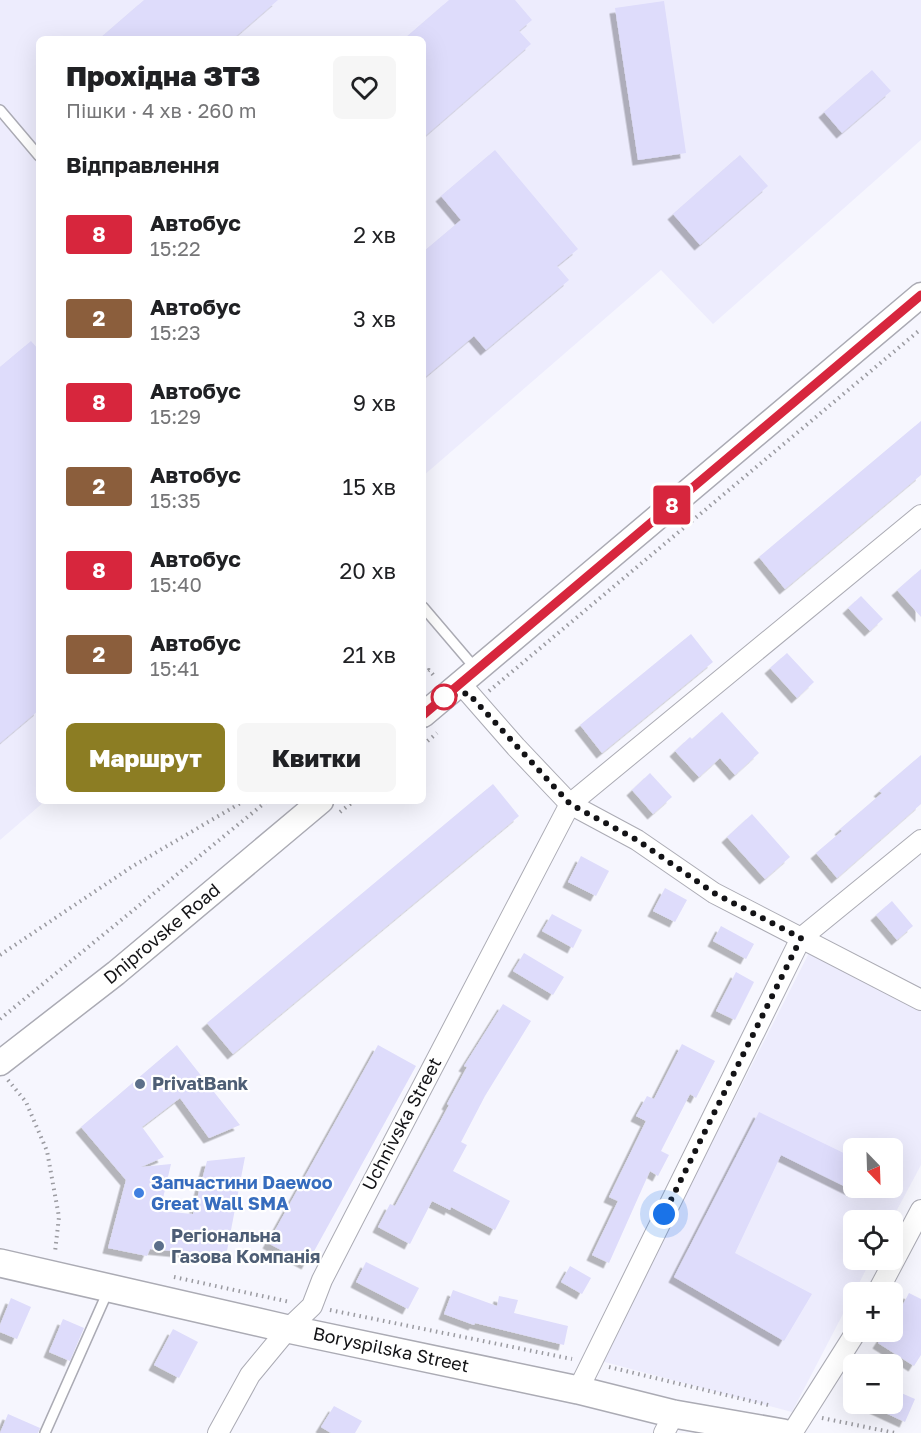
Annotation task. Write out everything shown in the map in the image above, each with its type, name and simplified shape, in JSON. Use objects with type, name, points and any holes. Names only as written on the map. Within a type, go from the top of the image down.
[{"type":"main road","name":"Boryspilska Street","points":[[0,1263],[288,1329],[578,1390],[669,1423],[783,1433]]},
{"type":"street","points":[[431,723],[468,677],[921,295]]},
{"type":"street","points":[[570,804],[921,515]]},
{"type":"street","points":[[468,677],[476,702],[570,804],[637,840],[714,893],[921,1000]]},
{"type":"street","name":"Dniprovske Road","points":[[3,1071],[317,804]]},
{"type":"street","name":"Uchnivska Street","points":[[218,1433],[250,1375],[288,1329],[312,1306],[322,1280],[570,804]]},
{"type":"street","points":[[578,1390],[801,938],[921,840]]},
{"type":"street","points":[[883,1282],[921,1210]]},
{"type":"street","points":[[792,1433],[850,1342]]},
{"type":"lane","points":[[0,110],[36,152]]},
{"type":"lane","points":[[426,612],[468,677]]},
{"type":"lane","points":[[45,1433],[108,1288]]},
{"type":"path","points":[[476,702],[921,329]]},
{"type":"path","points":[[0,955],[133,866],[239,804]]},
{"type":"path","points":[[0,1019],[263,804]]},
{"type":"path","points":[[3,1071],[26,1102],[46,1151],[59,1217],[54,1252],[66,1254]]},
{"type":"path","points":[[171,1277],[591,1362],[770,1406]]},
{"type":"path","points":[[804,1414],[895,1433]]},
{"type":"shaded area","points":[[0,0],[921,0],[921,140],[713,324],[661,270],[426,473],[426,36],[36,36],[36,804],[42,804],[0,840]]},
{"type":"shaded area","points":[[809,953],[921,1009],[921,1165],[897,1210],[843,1210],[843,1270],[866,1270],[860,1282],[843,1282],[843,1314],[792,1412],[601,1361]]},
{"type":"building","points":[[144,0],[278,0],[236,36],[102,36]]},
{"type":"building","points":[[449,0],[515,0],[532,20],[519,31],[531,44],[426,135],[426,36],[407,36]]},
{"type":"building","points":[[664,1],[686,153],[638,160],[615,8]]},
{"type":"building","points":[[872,70],[891,91],[842,133],[824,112]]},
{"type":"building","points":[[495,150],[578,249],[557,266],[569,280],[486,350],[474,336],[426,376],[426,249],[461,220],[441,196]]},
{"type":"building","points":[[740,155],[768,186],[700,245],[673,214]]},
{"type":"building","points":[[31,341],[36,347],[36,713],[0,743],[0,367]]},
{"type":"building","points":[[921,421],[921,475],[785,589],[759,557]]},
{"type":"building","points":[[921,569],[921,617],[897,590]]},
{"type":"building","points":[[861,596],[883,619],[870,631],[848,608]]},
{"type":"building","points":[[691,634],[713,662],[602,753],[580,725]]},
{"type":"building","points":[[787,653],[814,682],[797,698],[770,668]]},
{"type":"building","points":[[722,712],[759,753],[735,775],[720,758],[699,777],[675,751]]},
{"type":"building","points":[[921,755],[921,804],[837,878],[816,853],[882,793],[879,791]]},
{"type":"building","points":[[650,773],[672,797],[653,814],[632,790]]},
{"type":"building","points":[[493,784],[519,816],[233,1054],[207,1023]]},
{"type":"building","points":[[752,814],[790,857],[765,879],[727,837]]},
{"type":"building","points":[[581,856],[609,871],[596,896],[568,882]]},
{"type":"building","points":[[665,888],[687,900],[675,922],[653,911]]},
{"type":"building","points":[[892,901],[913,926],[897,940],[876,915]]},
{"type":"building","points":[[552,914],[582,930],[573,948],[542,931]]},
{"type":"building","points":[[721,926],[754,944],[746,959],[713,941]]},
{"type":"building","points":[[524,953],[564,977],[553,995],[513,971]]},
{"type":"building","points":[[736,972],[754,982],[735,1020],[716,1011]]},
{"type":"building","points":[[503,1004],[531,1021],[485,1096],[461,1142],[467,1145],[453,1171],[510,1201],[495,1230],[451,1207],[450,1210],[432,1201],[410,1244],[378,1227],[390,1204],[395,1206],[449,1105],[447,1104],[467,1067],[464,1066]]},
{"type":"building","points":[[682,1044],[715,1061],[696,1098],[690,1094],[661,1151],[669,1155],[658,1176],[650,1171],[609,1263],[592,1255],[618,1201],[609,1197],[646,1121],[636,1116],[647,1096],[654,1099]]},
{"type":"building","points":[[177,1045],[240,1125],[209,1138],[180,1098],[142,1127],[164,1157],[141,1167],[171,1164],[160,1211],[193,1214],[207,1161],[245,1157],[226,1256],[150,1249],[147,1256],[108,1248],[126,1180],[81,1127]]},
{"type":"building","points":[[378,1045],[416,1066],[307,1264],[268,1243]]},
{"type":"building","points":[[759,1112],[843,1153],[843,1186],[781,1155],[735,1253],[812,1294],[784,1341],[674,1277]]},
{"type":"building","points":[[366,1262],[419,1288],[408,1309],[356,1282]]},
{"type":"building","points":[[570,1266],[591,1278],[582,1294],[561,1282]]},
{"type":"building","points":[[453,1290],[497,1306],[499,1296],[518,1300],[514,1313],[568,1326],[564,1345],[475,1323],[474,1325],[444,1314]]},
{"type":"building","points":[[909,1293],[921,1299],[921,1355],[914,1366],[903,1359],[903,1354],[895,1354],[878,1343],[903,1342],[903,1304]]},
{"type":"building","points":[[11,1298],[31,1307],[17,1339],[0,1332],[0,1325]]},
{"type":"building","points":[[63,1319],[84,1328],[70,1361],[49,1352]]},
{"type":"building","points":[[173,1329],[198,1342],[179,1378],[154,1365]]},
{"type":"building","points":[[903,1394],[915,1399],[905,1422],[888,1414],[903,1414]]},
{"type":"building","points":[[334,1406],[362,1421],[355,1433],[331,1433],[321,1427]]},
{"type":"building","points":[[8,1414],[40,1428],[38,1433],[0,1433]]},
{"type":"bus line","name":"8","points":[[426,712],[921,295]]},
{"type":"place","name":"PrivatBank","points":[[140,1084]]},
{"type":"place","name":"Запчастини Daewoo Great Wall SMA","points":[[139,1193]]},
{"type":"place","name":"Регіональна Газова Компанія","points":[[159,1246]]},
{"type":"route","points":[[444,697],[468,693],[570,804],[637,840],[714,893],[801,938],[664,1214]]}]
